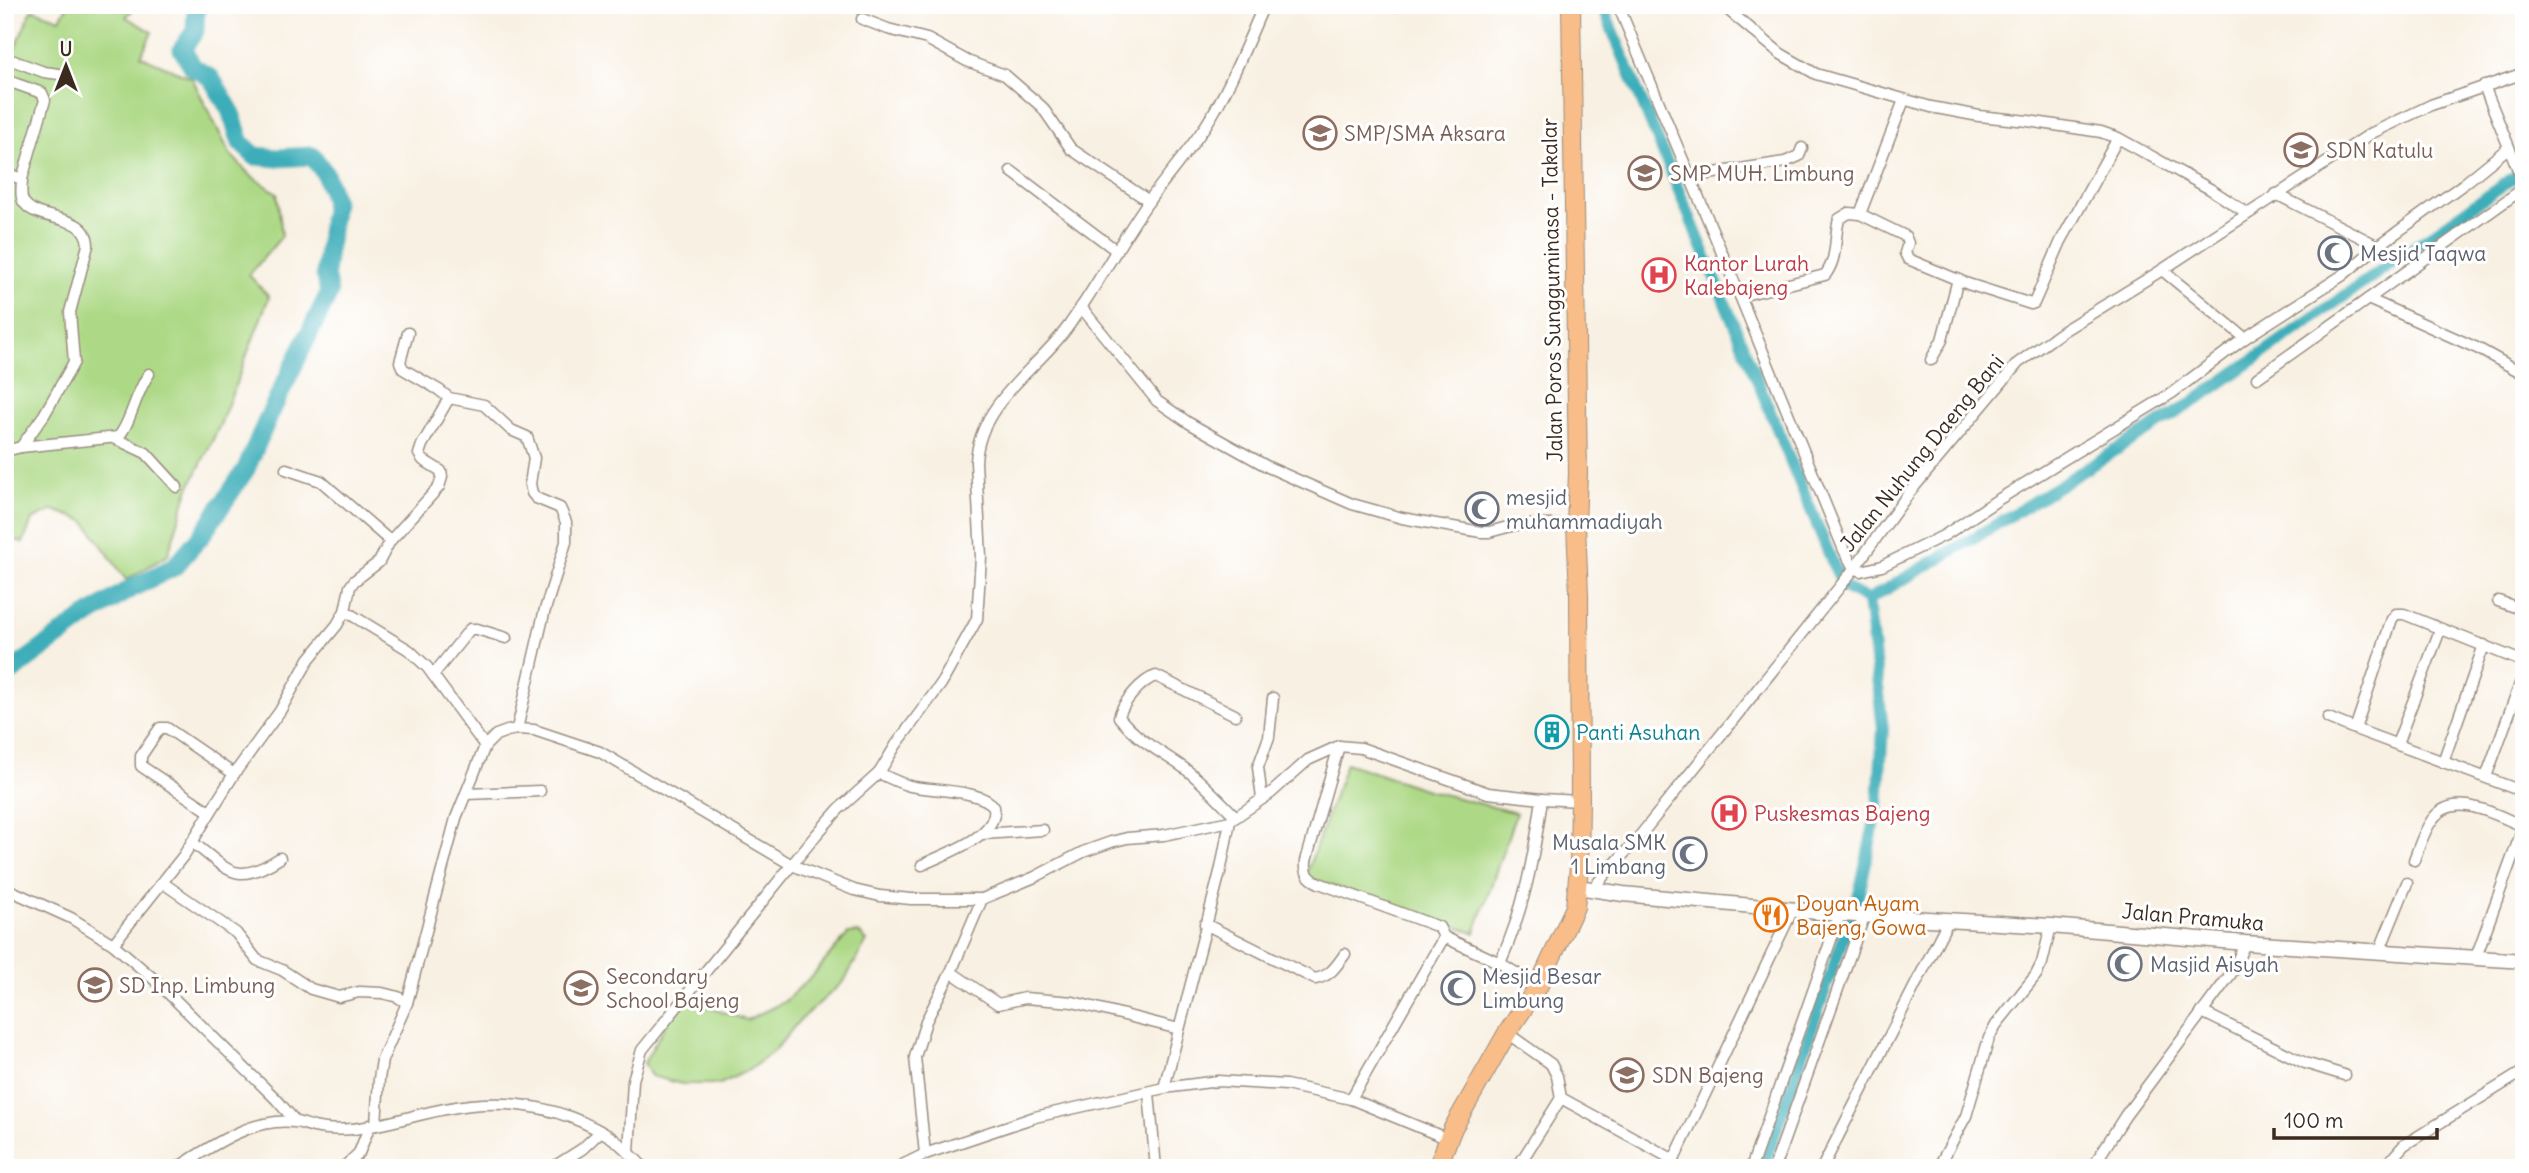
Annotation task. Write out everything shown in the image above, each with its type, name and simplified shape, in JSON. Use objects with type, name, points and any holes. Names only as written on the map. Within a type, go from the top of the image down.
[{"type":"highway","name":"Jalan Poros Sungguminasa - Takalar","points":[[1437,1168],[1448,1139],[1507,1033],[1538,987],[1584,889],[1580,801],[1580,595],[1576,525],[1571,5]]},
{"type":"street","points":[[629,1153],[633,1080],[642,1050],[839,810],[879,773],[941,684],[976,619],[981,557],[976,447],[991,413],[1006,393],[1054,343],[1081,307],[1149,201],[1184,158],[1213,114],[1264,5]]},
{"type":"street","points":[[1618,5],[1852,571],[1882,566],[1945,535],[2186,384],[2245,338],[2343,275],[2378,246],[2509,151]]},
{"type":"street","points":[[1722,5],[1781,54],[1805,70],[1904,100],[1979,116],[2076,128],[2118,138],[2210,189],[2247,213]]},
{"type":"street","points":[[862,19],[888,30],[927,39],[967,61],[1005,75],[1042,107],[1071,149],[1149,201]]},
{"type":"street","points":[[5,60],[59,74]]},
{"type":"street","name":"Jalan Nuhung Daeng Bani","points":[[1584,889],[1639,837],[1852,571],[1903,501],[2018,363],[2063,331],[2388,124],[2431,105],[2524,73]]},
{"type":"street","points":[[5,80],[42,93],[45,100],[22,179],[21,196],[27,205],[82,228],[88,237],[71,312],[74,362],[44,415],[20,447]]},
{"type":"street","points":[[2257,378],[2523,183],[2484,86]]},
{"type":"street","points":[[1860,214],[1904,100]]},
{"type":"street","points":[[1740,296],[1825,275],[1833,259],[1839,219],[1849,213],[1860,214],[1905,236],[1908,243],[1905,253],[1908,259],[2026,304],[2034,303],[2061,241],[2118,138]]},
{"type":"street","points":[[1689,177],[1776,164],[1799,156],[1802,148]]},
{"type":"street","points":[[1011,171],[1117,251]]},
{"type":"street","points":[[5,173],[22,179]]},
{"type":"street","points":[[2276,194],[2378,246]]},
{"type":"street","points":[[2162,270],[2245,338]]},
{"type":"street","points":[[1931,360],[1942,340],[1958,279]]},
{"type":"street","points":[[2368,299],[2479,349],[2524,374]]},
{"type":"street","points":[[1081,307],[1157,401],[1174,414],[1258,462],[1322,493],[1352,505],[1395,516],[1481,532],[1489,533],[1515,524],[1576,525]]},
{"type":"street","points":[[408,333],[400,362],[403,369],[449,398],[484,405],[511,430],[527,437],[534,458],[530,484],[532,493],[536,498],[560,508],[566,522],[566,542],[544,613],[517,729]]},
{"type":"street","points":[[5,451],[121,435],[136,395],[149,374]]},
{"type":"street","points":[[113,944],[163,883],[234,774],[280,711],[309,659],[345,611],[350,587],[354,581],[379,562],[390,541],[434,494],[441,481],[441,471],[423,460],[419,454],[449,398]]},
{"type":"street","points":[[114,438],[146,453],[177,487]]},
{"type":"street","points":[[286,469],[321,481],[390,541]]},
{"type":"street","points":[[2498,601],[2524,610]]},
{"type":"street","points":[[345,611],[409,650],[433,675],[485,746]]},
{"type":"street","points":[[2355,729],[2394,616],[2404,614],[2524,662]]},
{"type":"street","points":[[433,675],[470,629],[506,638]]},
{"type":"street","points":[[2397,744],[2440,630]]},
{"type":"street","points":[[2443,762],[2484,645]]},
{"type":"street","points":[[2486,777],[2524,673]]},
{"type":"street","points":[[1233,819],[1203,783],[1150,747],[1119,717],[1126,703],[1149,679],[1156,676],[1235,715]]},
{"type":"street","points":[[1262,799],[1258,767],[1269,737],[1273,698]]},
{"type":"street","points":[[2328,718],[2524,792]]},
{"type":"street","points":[[210,812],[141,766],[141,756],[160,729],[167,727],[234,774]]},
{"type":"street","points":[[343,1168],[359,1153],[373,1125],[383,1060],[407,1003],[456,818],[485,746],[496,735],[517,729],[534,730],[600,752],[792,865],[854,890],[880,896],[940,900],[982,899],[1019,885],[1083,852],[1111,842],[1164,835],[1233,819],[1262,799],[1308,760],[1339,746],[1368,750],[1488,793],[1580,801]]},
{"type":"street","points":[[1339,746],[1306,861],[1310,879],[1440,927],[1444,937],[1500,963],[1538,987]]},
{"type":"street","points":[[879,773],[907,785],[953,791],[990,802],[995,816],[982,834]]},
{"type":"street","points":[[466,794],[540,791]]},
{"type":"street","points":[[1500,963],[1511,939],[1528,885],[1542,799]]},
{"type":"street","points":[[2414,860],[2431,821],[2438,813],[2451,806],[2466,805],[2524,826],[2476,957]]},
{"type":"street","points":[[1164,1088],[1233,819]]},
{"type":"street","points":[[922,864],[982,834],[1043,830]]},
{"type":"street","points":[[192,842],[222,865],[240,874],[258,872],[279,858]]},
{"type":"street","points":[[163,883],[236,933],[257,960],[282,970],[311,989],[339,997],[359,992],[382,993],[398,997],[407,1003]]},
{"type":"street","points":[[2379,952],[2407,883]]},
{"type":"street","points":[[5,888],[71,918],[113,944],[156,981],[276,1099],[295,1122]]},
{"type":"street","name":"Jalan Pramuka","points":[[1584,889],[1792,911],[2051,926],[2245,943],[2524,961]]},
{"type":"street","points":[[925,1154],[915,1057],[926,1021],[951,972],[982,899]]},
{"type":"street","points":[[1561,1098],[1672,1164],[1792,911]]},
{"type":"street","points":[[1751,1168],[1852,915]]},
{"type":"street","points":[[1774,1168],[1852,915]]},
{"type":"street","points":[[1822,1168],[1948,921]]},
{"type":"street","points":[[1205,924],[1272,960],[1315,979],[1327,976],[1345,954]]},
{"type":"street","points":[[1938,1168],[1966,1116],[1989,1038],[1996,1025],[2036,975],[2042,963],[2051,926]]},
{"type":"street","points":[[1351,1099],[1444,937]]},
{"type":"street","points":[[2092,1168],[2125,1116],[2232,971],[2245,943]]},
{"type":"street","points":[[951,972],[998,1004],[1025,998],[1073,1002],[1179,1029]]},
{"type":"street","points":[[2202,1012],[2305,1063],[2344,1075]]},
{"type":"street","points":[[1507,1033],[1551,1064],[1557,1076],[1561,1098],[1517,1168]]},
{"type":"street","points":[[2384,1168],[2404,1146],[2524,1071]]},
{"type":"street","points":[[896,1168],[925,1154],[1035,1117],[1164,1088],[1218,1081],[1286,1085],[1351,1099],[1448,1139]]},
{"type":"street","points":[[1149,1093],[1156,1168]]},
{"type":"street","points":[[177,1168],[222,1141],[257,1126],[295,1122],[322,1129],[353,1129],[474,1104],[520,1104],[563,1115],[610,1137],[644,1168]]},
{"type":"street","points":[[552,1168],[576,1154],[600,1132]]},
{"type":"green space","points":[[68,5],[137,5],[126,17],[152,32],[141,56],[192,78],[230,154],[250,175],[277,193],[282,236],[249,275],[269,297],[220,425],[188,490],[168,555],[126,580],[85,521],[53,510],[32,520],[23,543],[5,535],[5,72],[32,9],[60,19]]},
{"type":"green space","points":[[1346,763],[1427,790],[1516,813],[1475,933],[1305,877]]},
{"type":"green space","points":[[859,933],[867,941],[844,981],[798,1022],[775,1050],[749,1070],[720,1084],[682,1084],[651,1076],[644,1063],[668,1020],[687,997],[747,1020],[784,1002],[813,975],[848,934]]},
{"type":"waterway","points":[[5,676],[80,621],[130,589],[174,567],[202,535],[246,469],[329,293],[325,274],[334,201],[325,173],[312,156],[255,156],[241,143],[230,110],[211,78],[193,67],[182,49],[195,31],[196,5]]},
{"type":"waterway","points":[[1602,5],[1834,566],[1844,587],[1868,600]]},
{"type":"waterway","points":[[1868,600],[1989,529],[2195,401],[2524,170]]},
{"type":"waterway","points":[[1763,1168],[1860,890],[1878,805],[1883,729],[1868,600]]},
{"type":"place","name":"SMP/SMA Aksara","points":[[1320,133]]},
{"type":"place","name":"SDN Katulu","points":[[2301,150]]},
{"type":"place","name":"SMP MUH. Limbung","points":[[1645,173]]},
{"type":"place","name":"Mesjid Taqwa","points":[[2335,253]]},
{"type":"place","name":"Kantor Lurah Kalebajeng","points":[[1659,275]]},
{"type":"place","name":"mesjid muhammadiyah","points":[[1482,509]]},
{"type":"place","name":"Panti Asuhan","points":[[1552,732]]},
{"type":"place","name":"Puskesmas Bajeng","points":[[1729,813]]},
{"type":"place","name":"Musala SMK 1 Limbang","points":[[1690,854]]},
{"type":"place","name":"Doyan Ayam Bajeng, Gowa","points":[[1771,915]]},
{"type":"place","name":"Masjid Aisyah","points":[[2125,964]]},
{"type":"place","name":"SD Inp. Limbung","points":[[95,985]]},
{"type":"place","name":"Secondary School Bajeng","points":[[581,988]]},
{"type":"place","name":"Mesjid Besar Limbung","points":[[1458,988]]},
{"type":"place","name":"SDN Bajeng","points":[[1627,1075]]}]
